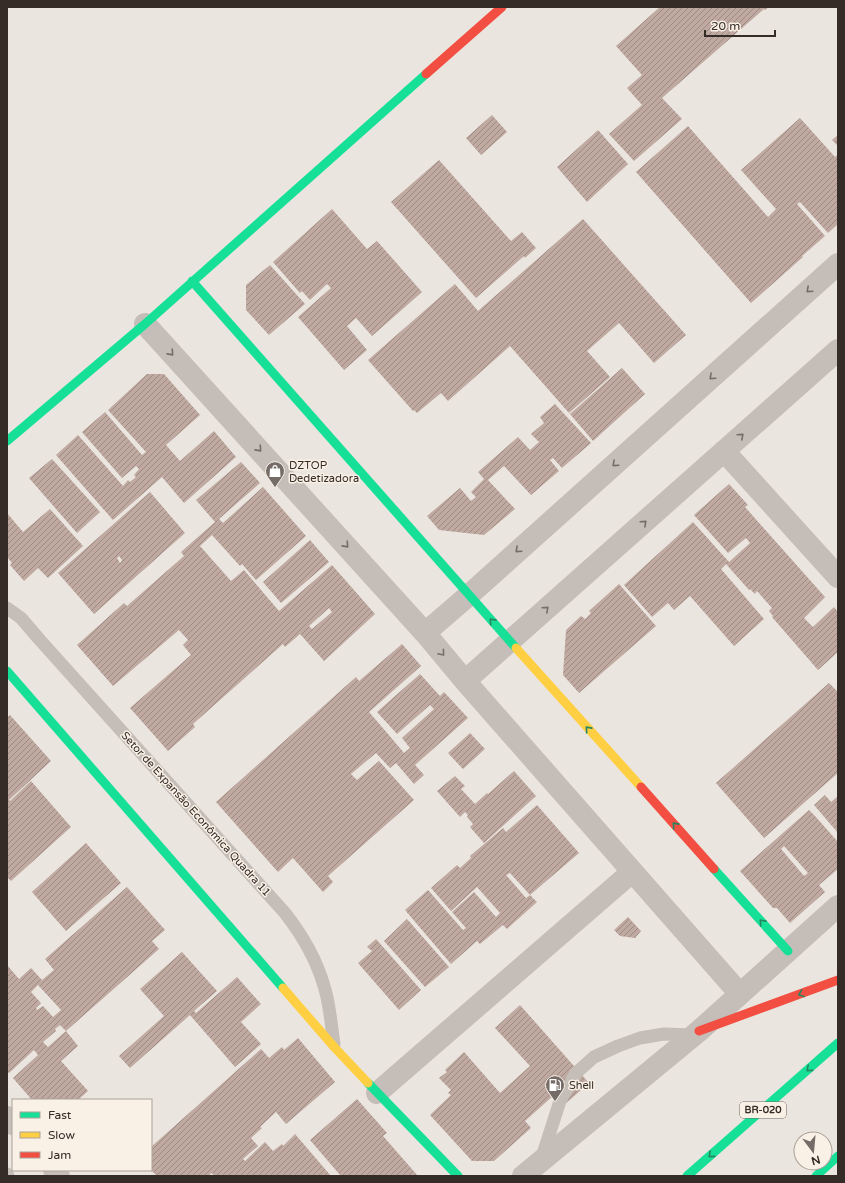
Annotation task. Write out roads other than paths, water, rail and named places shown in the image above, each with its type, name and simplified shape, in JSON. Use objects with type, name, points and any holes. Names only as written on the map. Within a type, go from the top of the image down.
[{"type":"main road","points":[[7,441],[145,324],[192,280],[502,7]]},
{"type":"main road","points":[[192,280],[469,595],[788,951]]},
{"type":"main road","points":[[7,671],[335,1048],[458,1176]]},
{"type":"main road","points":[[697,1033],[838,980]]},
{"type":"main road","name":"BR-020","points":[[687,1176],[838,1043]]},
{"type":"main road","points":[[816,1176],[838,1156]]},
{"type":"street","points":[[425,632],[469,595],[838,264]]},
{"type":"street","points":[[145,324],[425,632],[465,682],[740,994]]},
{"type":"street","points":[[465,682],[838,350]]},
{"type":"street","points":[[724,451],[838,577]]},
{"type":"street","points":[[378,1093],[632,872]]},
{"type":"street","points":[[523,1176],[697,1033],[838,906]]},
{"type":"lane","name":"Setor de Expansão Econômica Quadra 11","points":[[7,608],[21,618],[40,639],[280,907],[302,936],[316,961],[325,987],[335,1048]]},
{"type":"lane","points":[[541,1161],[560,1101],[576,1072],[594,1056],[640,1038],[664,1034],[697,1033]]},
{"type":"place","name":"DZTOP Dedetizadora","points":[[275,488]]},
{"type":"place","name":"Shell","points":[[555,1102]]}]
